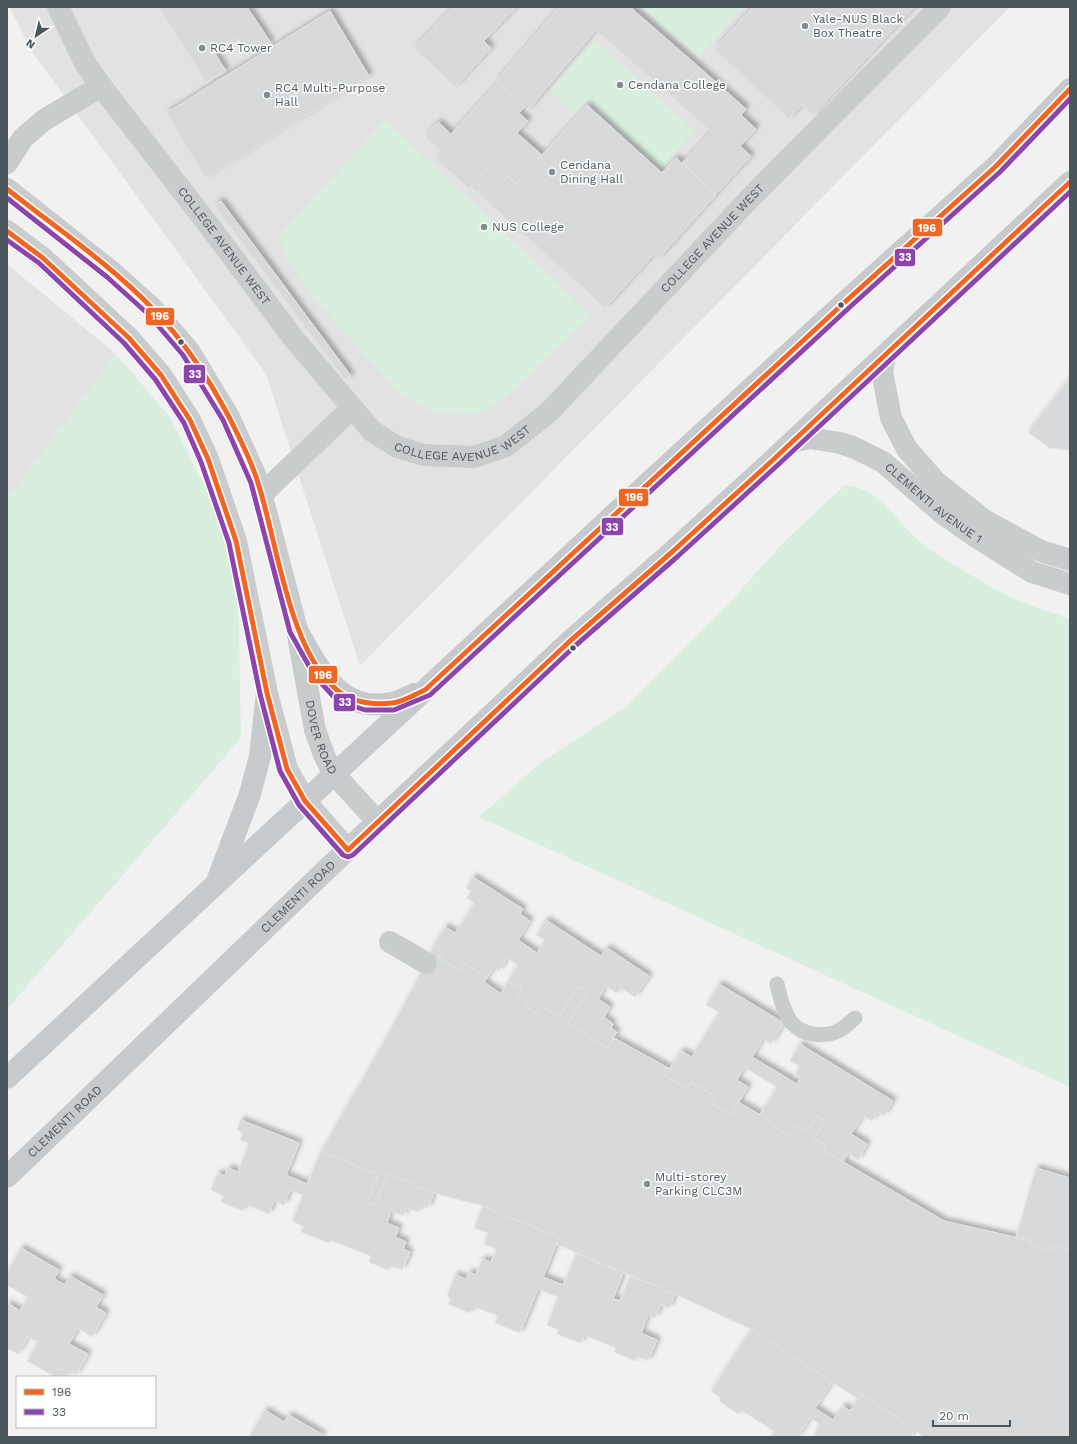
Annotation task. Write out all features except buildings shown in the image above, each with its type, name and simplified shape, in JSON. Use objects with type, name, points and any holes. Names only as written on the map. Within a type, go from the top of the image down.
[{"type":"main road","points":[[7,1078],[846,301],[995,167],[1070,90]]},
{"type":"main road","name":"CLEMENTI ROAD","points":[[7,1177],[348,850],[570,641],[672,552],[885,357],[1070,182]]},
{"type":"main road","points":[[297,630],[319,670],[337,690],[350,698],[366,703],[384,704],[393,703],[425,690]]},
{"type":"main road","points":[[216,884],[250,794],[260,756],[267,693]]},
{"type":"street","name":"COLLEGE AVENUE WEST","points":[[58,7],[85,63],[101,86],[214,232],[294,339],[372,431],[397,446],[424,455],[474,457],[506,446],[549,412],[755,193],[940,7]]},
{"type":"street","points":[[7,163],[23,138],[44,120],[101,86]]},
{"type":"street","name":"DOVER ROAD","points":[[7,189],[112,272],[153,309],[189,351],[229,417],[258,481],[297,630],[315,730],[324,755],[334,774],[378,822]]},
{"type":"street","points":[[7,231],[44,258],[129,338],[161,375],[190,420],[208,459],[236,541],[267,693],[287,769],[305,801],[348,850]]},
{"type":"street","name":"CLEMENTI AVENUE 1","points":[[885,357],[882,372],[892,418],[907,449],[935,480],[984,520],[1041,551],[1070,560]]},
{"type":"street","points":[[261,494],[352,408]]},
{"type":"street","name":"CLEMENTI AVENUE 1","points":[[792,442],[810,438],[840,443],[855,448],[883,462],[942,513],[976,537],[1032,572],[1070,584]]},
{"type":"street","points":[[390,942],[426,963]]},
{"type":"lane","points":[[777,984],[782,1004],[792,1023],[805,1031],[822,1036],[840,1030],[855,1018]]},
{"type":"shaded area","points":[[9,7],[1010,7],[360,666],[266,374],[35,56]]},
{"type":"shaded area","points":[[7,264],[116,354],[7,499]]},
{"type":"green space","points":[[641,7],[743,7],[699,58]]},
{"type":"green space","points":[[595,40],[695,131],[662,168],[588,100],[575,114],[549,91]]},
{"type":"green space","points":[[385,120],[591,315],[508,396],[482,413],[438,415],[402,396],[314,299],[285,257],[279,236]]},
{"type":"green space","points":[[116,354],[169,416],[213,502],[238,584],[241,738],[7,1009],[7,499]]},
{"type":"green space","points":[[845,485],[859,488],[871,494],[890,510],[917,539],[928,548],[973,576],[1021,602],[1070,619],[1070,1087],[479,817],[540,763],[627,706],[731,601],[785,541]]},
{"type":"transit line","name":"196","points":[[7,189],[119,277],[153,309],[185,347],[229,417],[252,467],[265,507],[287,594],[296,623],[307,649],[321,672],[337,690],[343,694],[363,702],[378,704],[392,703],[405,700],[425,690],[846,301],[995,167],[1070,89]]},
{"type":"transit line","name":"33","points":[[7,198],[107,277],[148,314],[183,355],[223,420],[251,483],[290,632],[314,675],[333,696],[347,704],[365,710],[394,710],[430,695],[851,306],[1000,172],[1070,99]]},
{"type":"transit line","name":"196","points":[[7,231],[43,258],[129,338],[161,375],[190,420],[208,459],[236,541],[267,693],[287,769],[305,801],[348,850],[570,641],[672,552],[775,458],[1070,182]]},
{"type":"transit line","name":"33","points":[[7,240],[39,263],[124,343],[155,379],[184,423],[201,462],[229,543],[260,694],[280,771],[299,805],[343,855],[348,857],[353,855],[575,646],[677,557],[780,463],[1070,192]]},
{"type":"place","name":"Yale-NUS Black Box Theatre","points":[[805,26]]},
{"type":"place","name":"RC4 Tower","points":[[202,48]]},
{"type":"place","name":"Cendana College","points":[[620,85]]},
{"type":"place","name":"RC4 Multi-Purpose Hall","points":[[267,95]]},
{"type":"place","name":"Cendana Dining Hall","points":[[552,172]]},
{"type":"place","name":"NUS College","points":[[484,227]]},
{"type":"place","name":"Multi-storey Parking CLC3M","points":[[647,1184]]}]
